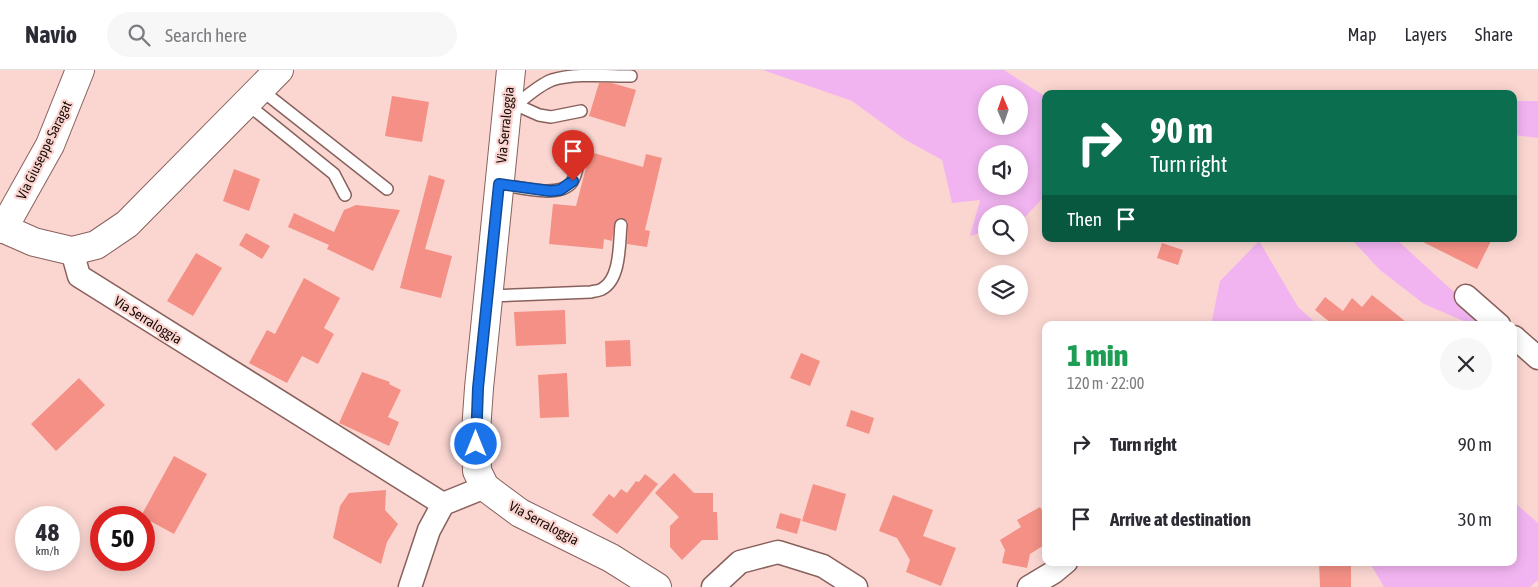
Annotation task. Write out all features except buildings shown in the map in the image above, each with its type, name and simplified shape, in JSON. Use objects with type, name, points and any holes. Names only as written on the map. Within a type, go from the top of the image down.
[{"type":"main road","name":"Via Giuseppe Saragat","points":[[2,228],[50,145],[80,70]]},
{"type":"main road","points":[[2,228],[34,242],[72,251],[96,245],[128,224],[279,70]]},
{"type":"main road","name":"Via Serraloggia","points":[[511,70],[512,103],[499,184],[478,388],[477,471],[485,487],[520,513],[611,558],[657,587]]},
{"type":"street","name":"Via Serraloggia","points":[[72,251],[78,276],[443,504]]},
{"type":"street","points":[[1466,296],[1495,321]]},
{"type":"street","points":[[1517,340],[1538,358]]},
{"type":"street","points":[[410,587],[429,530],[443,504],[485,487]]},
{"type":"street","points":[[713,587],[740,562],[778,552],[823,566],[856,587]]},
{"type":"street","points":[[1029,587],[1061,566]]},
{"type":"lane","points":[[512,103],[550,81],[566,77],[630,76]]},
{"type":"lane","points":[[253,96],[387,189]]},
{"type":"lane","points":[[253,96],[334,174],[345,195]]},
{"type":"lane","points":[[512,103],[539,115],[552,117],[580,111]]},
{"type":"lane","points":[[499,184],[550,191],[560,190],[573,181],[581,151]]},
{"type":"lane","points":[[488,296],[591,292],[602,289],[611,281],[617,268],[621,225]]},
{"type":"shaded area","points":[[763,70],[1004,70],[1027,85],[978,85],[978,135],[1028,135],[1028,85],[1042,94],[1042,199],[1028,214],[1028,205],[979,205],[980,200],[952,203],[942,160],[904,139],[852,101]]},
{"type":"shaded area","points":[[1517,101],[1538,101],[1538,138],[1517,135]]},
{"type":"shaded area","points":[[978,207],[978,234],[970,236]]},
{"type":"shaded area","points":[[1260,242],[1298,307],[1314,321],[1212,321],[1220,281]]},
{"type":"shaded area","points":[[1354,242],[1399,242],[1467,304],[1478,321],[1464,321],[1424,304],[1380,270]]},
{"type":"shaded area","points":[[1517,505],[1538,523],[1538,580],[1530,587],[1384,587],[1372,566],[1517,566]]},
{"type":"route","points":[[476,444],[478,388],[499,184],[550,191],[567,187],[573,181]]}]
